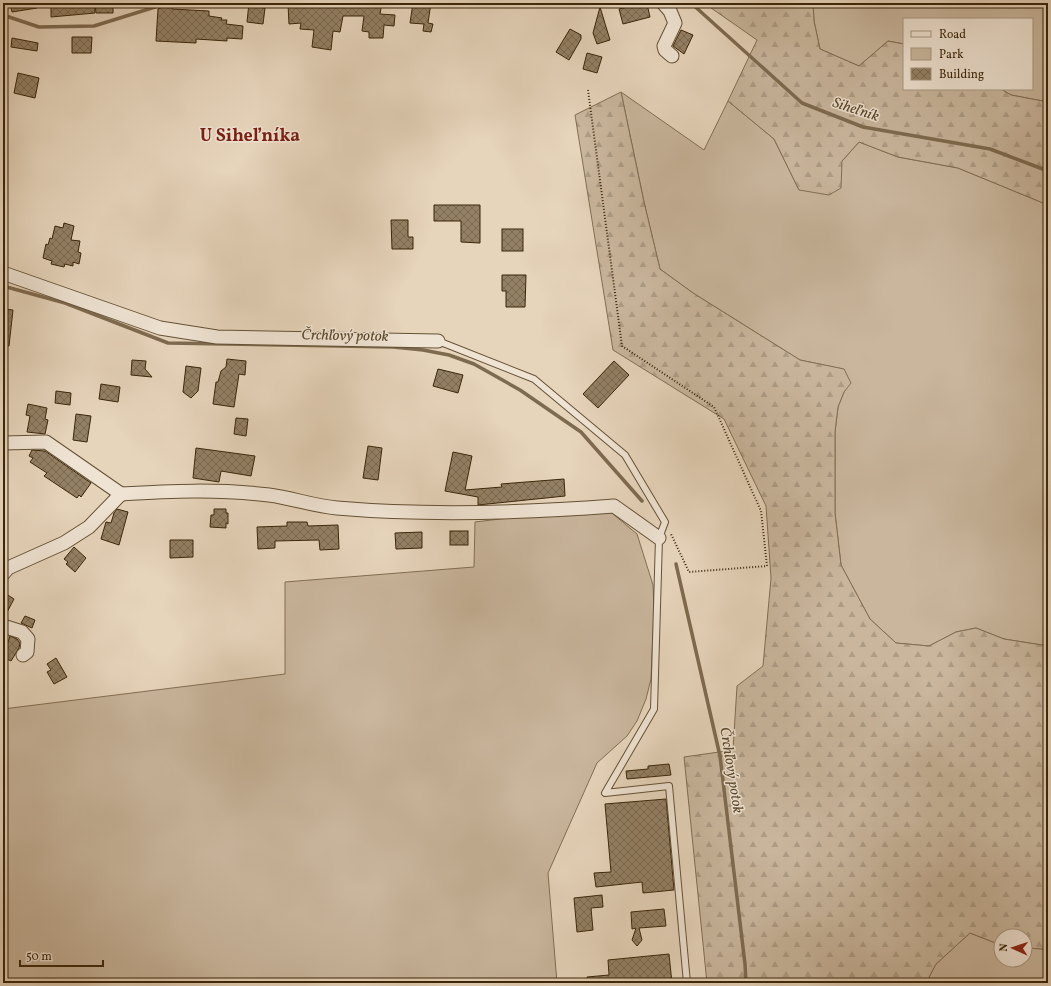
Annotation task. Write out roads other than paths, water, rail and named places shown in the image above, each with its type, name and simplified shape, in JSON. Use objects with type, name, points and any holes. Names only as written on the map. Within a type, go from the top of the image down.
[{"type":"street","points":[[663,3],[670,11],[675,23],[664,46],[665,50],[672,56]]},
{"type":"street","points":[[3,273],[160,328],[217,337],[438,341]]},
{"type":"street","points":[[3,443],[46,442],[121,494],[201,490],[269,495],[336,508],[428,512],[547,511],[614,506],[659,538]]},
{"type":"street","points":[[3,574],[8,568],[64,543],[89,527],[121,494]]},
{"type":"street","points":[[3,626],[22,632],[28,639],[27,652],[23,654]]},
{"type":"lane","points":[[438,341],[534,379],[625,455],[665,522],[659,538],[654,709],[605,793],[668,786],[686,983]]},
{"type":"waterway","name":"Siheľník","points":[[3,15],[39,27],[94,26],[168,3]]},
{"type":"waterway","name":"Siheľník","points":[[691,3],[802,103],[863,127],[990,149],[1048,171]]},
{"type":"waterway","name":"Črchľový potok","points":[[3,286],[65,303],[168,343],[393,347],[423,350],[449,355],[474,364],[520,390],[581,432],[642,501]]},
{"type":"waterway","name":"Črchľový potok","points":[[676,564],[720,756],[746,983]]},
{"type":"district","name":"U Siheľníka","points":[[250,135]]}]
